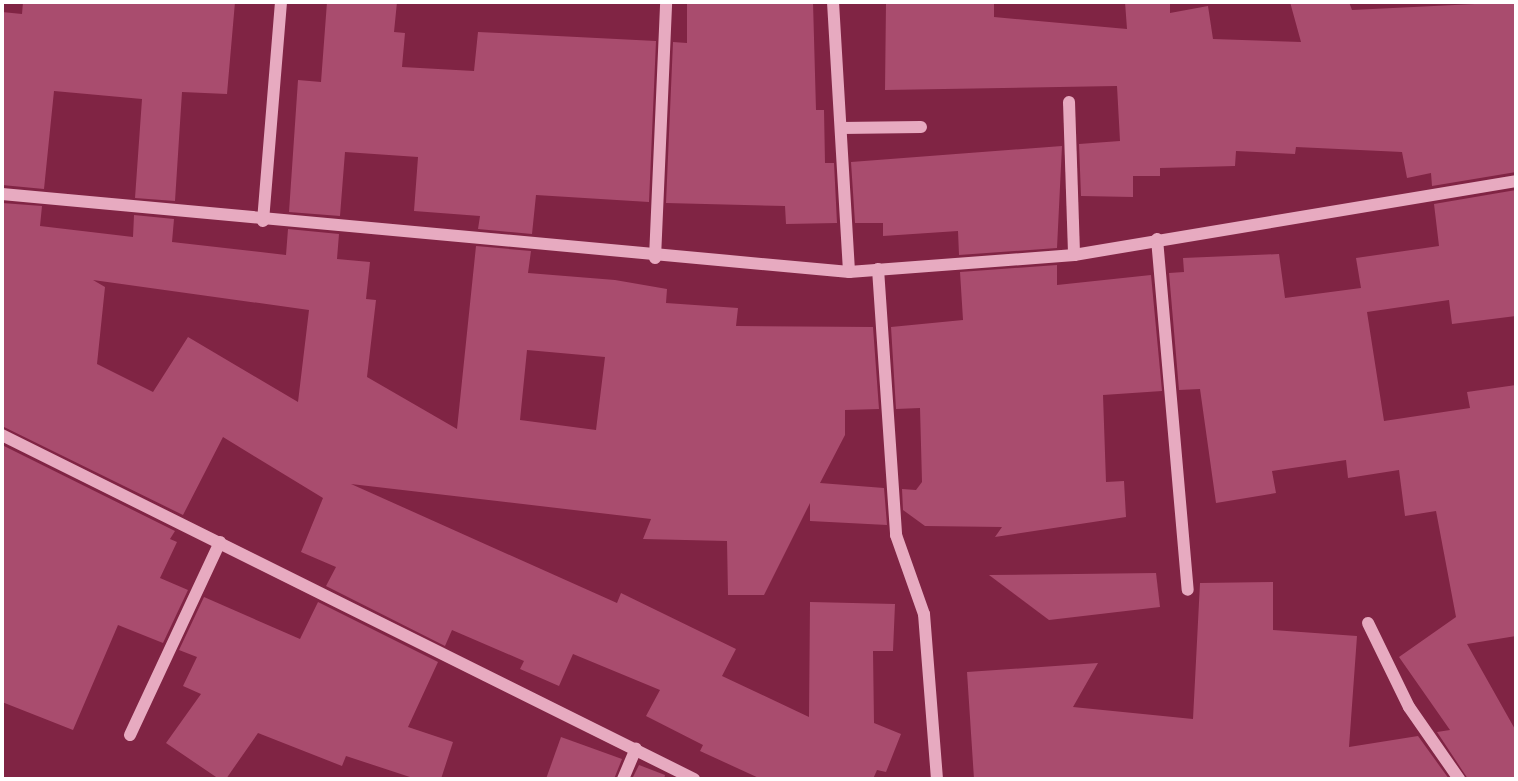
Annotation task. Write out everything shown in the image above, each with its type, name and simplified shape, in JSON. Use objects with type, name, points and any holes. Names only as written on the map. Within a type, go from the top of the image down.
[{"type":"street","points":[[263,221],[281,2]]},
{"type":"street","points":[[655,258],[666,2]]},
{"type":"street","points":[[833,2],[849,271]]},
{"type":"street","points":[[1069,102],[1074,255]]},
{"type":"street","points":[[841,128],[921,127]]},
{"type":"street","points":[[2,194],[655,258],[849,271],[1074,255],[1516,181]]},
{"type":"street","points":[[1157,239],[1188,590]]},
{"type":"street","points":[[878,269],[896,535],[924,614],[937,779]]},
{"type":"street","points":[[2,435],[694,779]]},
{"type":"street","points":[[130,735],[220,542]]},
{"type":"street","points":[[1368,623],[1409,707],[1459,779]]},
{"type":"street","points":[[623,779],[635,749]]},
{"type":"building","points":[[23,2],[235,2],[227,94],[182,92],[175,201],[135,198],[142,99],[54,91],[44,189],[2,185],[2,12],[22,14]]},
{"type":"building","points":[[327,2],[397,2],[394,32],[405,33],[402,67],[474,71],[478,32],[656,41],[649,202],[536,195],[532,234],[478,229],[480,216],[414,211],[418,157],[345,152],[340,216],[289,212],[298,80],[321,82]]},
{"type":"building","points":[[687,2],[813,2],[816,110],[824,110],[825,163],[834,163],[837,223],[786,224],[785,206],[666,203],[673,42],[687,43]]},
{"type":"building","points":[[886,2],[994,2],[994,17],[1127,29],[1125,2],[1170,2],[1170,13],[1208,6],[1213,39],[1301,42],[1290,2],[1349,2],[1352,10],[1516,2],[1516,172],[1432,186],[1431,173],[1407,178],[1402,152],[1296,147],[1295,154],[1236,151],[1235,166],[1160,168],[1160,176],[1133,176],[1133,197],[1081,196],[1079,144],[1120,141],[1117,86],[885,90]]},
{"type":"building","points":[[1062,146],[1057,248],[959,255],[958,231],[883,236],[883,223],[855,223],[851,162]]},
{"type":"building","points":[[1516,190],[1516,316],[1452,324],[1449,300],[1367,312],[1384,421],[1470,408],[1467,392],[1516,385],[1516,636],[1467,644],[1516,731],[1516,779],[1468,779],[1437,732],[1450,730],[1399,657],[1456,617],[1436,511],[1405,516],[1399,470],[1348,478],[1346,460],[1272,471],[1276,493],[1216,503],[1200,389],[1179,390],[1169,273],[1184,272],[1183,258],[1279,254],[1285,298],[1361,288],[1356,258],[1439,246],[1434,204]]},
{"type":"building","points":[[2,203],[42,206],[40,226],[133,237],[134,215],[174,219],[172,242],[286,255],[288,229],[339,234],[337,259],[370,262],[366,299],[376,300],[367,377],[457,429],[476,246],[531,251],[528,273],[615,280],[667,289],[666,303],[738,308],[736,326],[873,327],[879,409],[845,410],[845,435],[820,483],[884,488],[887,525],[810,521],[810,503],[764,595],[728,595],[727,541],[643,539],[651,519],[351,484],[617,603],[621,593],[736,649],[722,676],[809,717],[810,602],[895,604],[893,651],[873,651],[874,723],[901,734],[886,772],[877,770],[873,779],[761,779],[700,751],[703,745],[646,716],[660,690],[573,654],[559,686],[520,669],[524,661],[452,630],[445,646],[326,586],[336,567],[301,552],[323,498],[223,437],[183,515],[2,426]],"holes":[[[93,280],[309,310],[298,402],[188,337],[153,392],[97,364],[105,287]],[[527,350],[605,357],[596,430],[520,420]]]},
{"type":"building","points":[[1057,265],[1057,285],[1151,275],[1162,391],[1103,395],[1106,482],[1124,481],[1126,517],[995,537],[1002,527],[925,526],[903,510],[902,489],[916,490],[922,482],[920,408],[896,409],[891,327],[963,320],[960,272]]},
{"type":"building","points":[[2,445],[175,531],[170,539],[177,542],[160,578],[188,590],[163,643],[118,625],[73,730],[2,702]]},
{"type":"building","points":[[1156,573],[1160,607],[1049,620],[989,575]]},
{"type":"building","points":[[1273,582],[1273,630],[1357,636],[1349,747],[1418,736],[1449,779],[974,779],[967,672],[1098,663],[1073,707],[1193,719],[1200,583]]},
{"type":"building","points":[[204,597],[300,639],[318,602],[438,662],[408,727],[453,742],[441,779],[416,779],[346,756],[342,766],[258,733],[226,779],[219,779],[166,743],[201,694],[183,686],[197,657],[179,650]]},
{"type":"building","points":[[561,737],[622,759],[614,779],[546,779]]},
{"type":"building","points":[[639,765],[665,775],[664,779],[632,779]]}]
